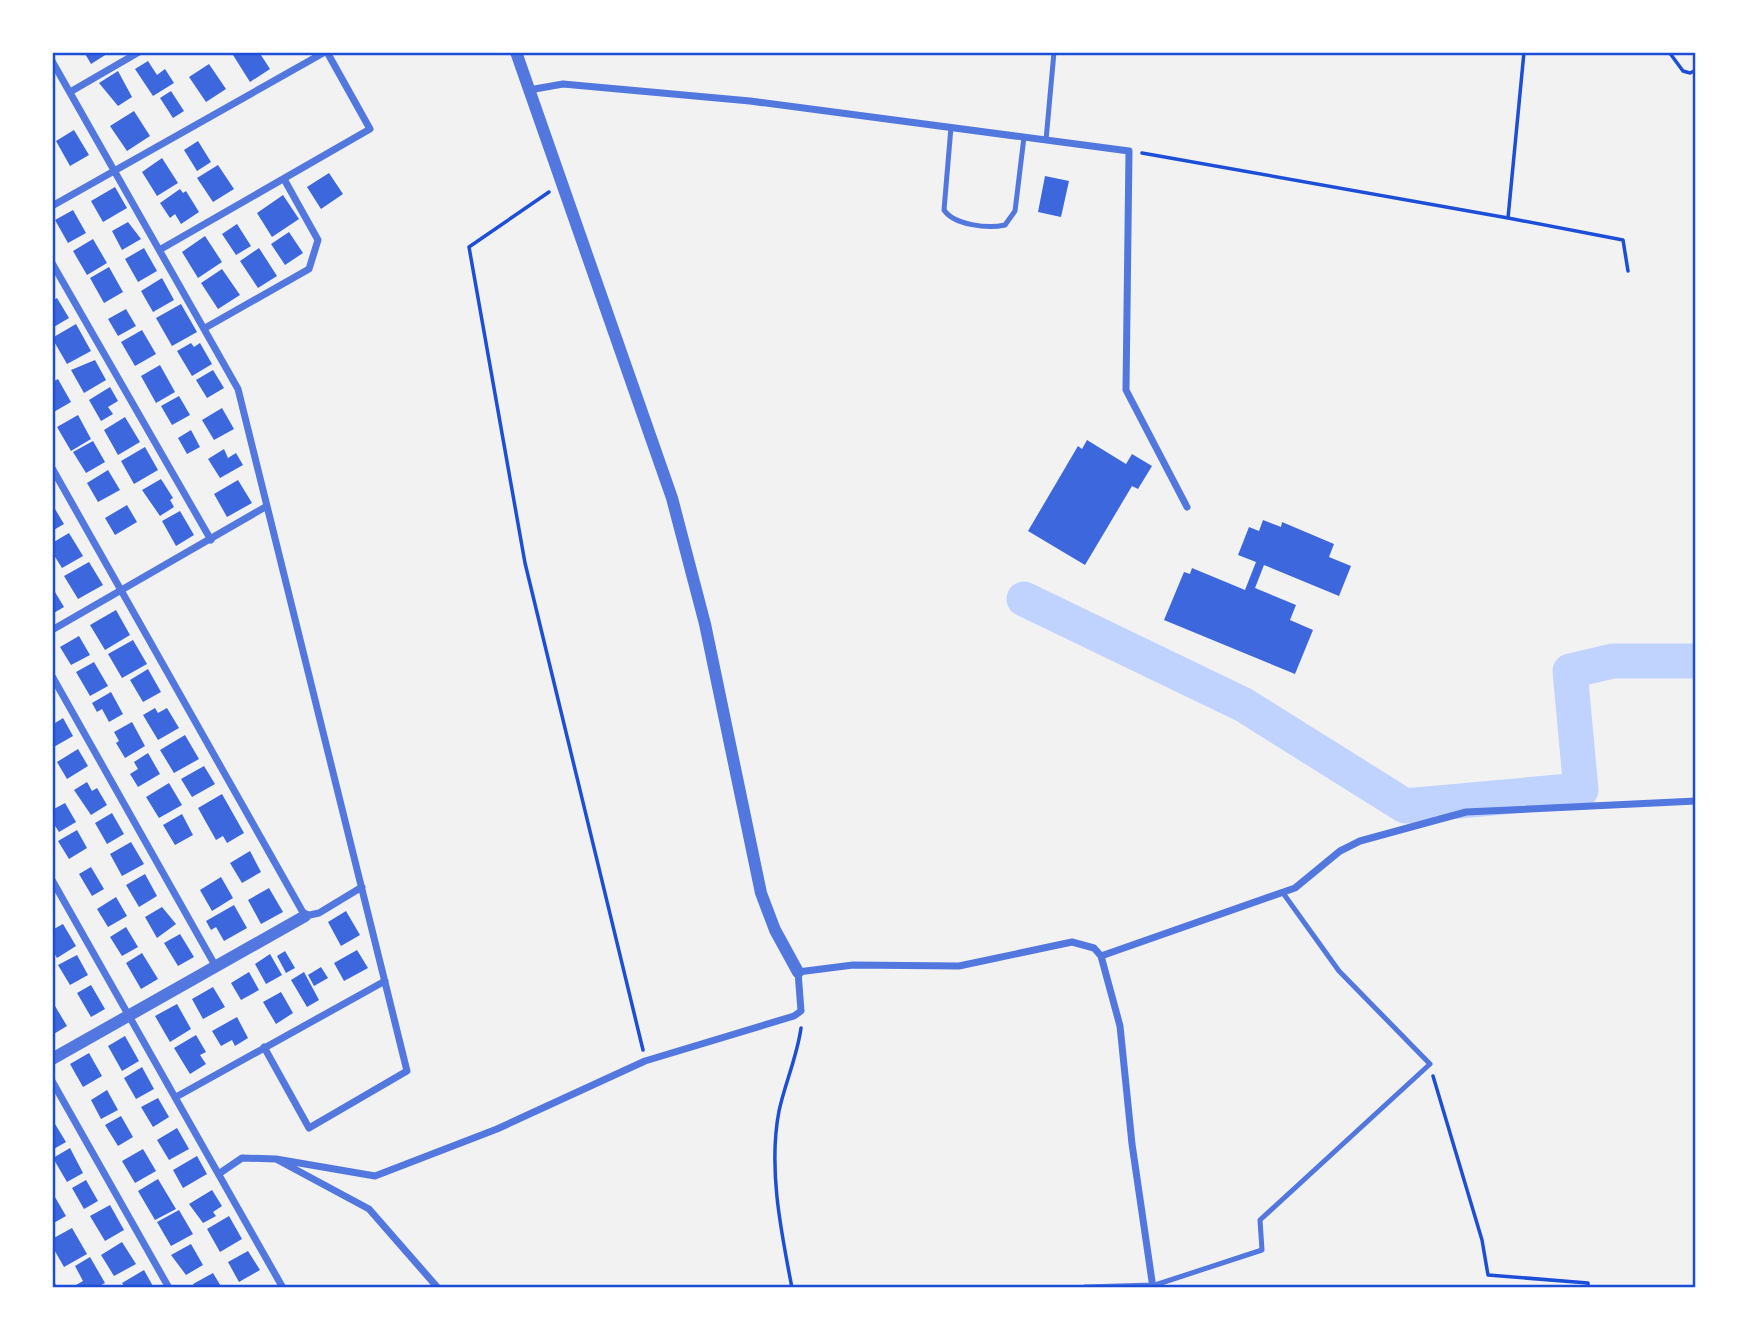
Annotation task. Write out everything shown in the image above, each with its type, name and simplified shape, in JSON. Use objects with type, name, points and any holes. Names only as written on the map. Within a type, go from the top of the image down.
[{"type":"street","points":[[70,92],[139,52]]},
{"type":"street","points":[[52,206],[326,52],[370,129],[161,250]]},
{"type":"street","points":[[220,1173],[242,1158],[276,1159],[375,1176],[496,1129],[645,1061],[794,1016],[801,1011],[797,972],[775,930],[761,893],[705,624],[672,498],[516,52]]},
{"type":"street","points":[[52,61],[238,389],[407,1071],[309,1128],[264,1047]]},
{"type":"street","points":[[529,90],[563,84],[750,101],[1129,150],[1126,390],[1187,507]]},
{"type":"street","points":[[205,328],[309,269],[318,240],[284,179]]},
{"type":"street","points":[[52,263],[211,540]]},
{"type":"street","points":[[52,468],[305,916]]},
{"type":"street","points":[[52,630],[267,506]]},
{"type":"street","points":[[52,676],[216,967]]},
{"type":"street","points":[[1101,956],[1295,888],[1340,851],[1360,841],[1466,811],[1696,801]]},
{"type":"street","points":[[52,880],[283,1287]]},
{"type":"street","points":[[52,1059],[305,916],[319,913],[362,887]]},
{"type":"street","points":[[797,972],[853,965],[959,966],[1072,942],[1085,944],[1101,956],[1120,1026],[1132,1144],[1153,1287],[1085,1287]]},
{"type":"street","points":[[176,1097],[385,981]]},
{"type":"street","points":[[52,1081],[169,1287]]},
{"type":"street","points":[[276,1159],[369,1209],[438,1287]]},
{"type":"lane","points":[[1046,140],[1054,52]]},
{"type":"lane","points":[[951,128],[944,210],[955,221],[997,227],[1005,225],[1015,211],[1024,137]]},
{"type":"lane","points":[[1153,1287],[1262,1250],[1260,1220],[1430,1064],[1339,971],[1283,893]]},
{"type":"path","points":[[1508,218],[1524,52]]},
{"type":"path","points":[[1669,52],[1683,71],[1690,73],[1696,70]]},
{"type":"path","points":[[1129,150],[1623,240],[1628,271]]},
{"type":"path","points":[[563,183],[469,247],[525,564],[645,1061]]},
{"type":"path","points":[[792,1287],[779,1216],[776,1141],[782,1097],[799,1044],[801,1011]]},
{"type":"path","points":[[1430,1064],[1482,1240],[1488,1275],[1588,1283],[1588,1287]]},
{"type":"building","points":[[84,52],[110,52],[91,64]]},
{"type":"building","points":[[236,52],[259,52],[270,69],[250,82],[233,55]]},
{"type":"building","points":[[148,61],[157,75],[165,69],[174,83],[153,96],[135,69]]},
{"type":"building","points":[[209,64],[226,89],[206,102],[189,77]]},
{"type":"building","points":[[118,71],[132,97],[118,106],[99,83]]},
{"type":"building","points":[[171,91],[184,111],[173,118],[160,98]]},
{"type":"building","points":[[134,111],[150,136],[127,151],[110,126]]},
{"type":"building","points":[[74,130],[89,155],[70,166],[56,141]]},
{"type":"building","points":[[198,141],[211,162],[197,171],[184,150]]},
{"type":"building","points":[[162,158],[178,183],[157,196],[142,172]]},
{"type":"building","points":[[218,165],[234,189],[213,202],[197,178]]},
{"type":"building","points":[[329,173],[343,194],[321,209],[307,187]]},
{"type":"building","points":[[1045,176],[1069,181],[1061,217],[1038,212]]},
{"type":"building","points":[[115,187],[127,208],[103,222],[91,201]]},
{"type":"building","points":[[180,189],[183,193],[186,191],[199,212],[181,224],[175,214],[170,218],[160,203]]},
{"type":"building","points":[[283,195],[299,219],[272,237],[257,213]]},
{"type":"building","points":[[73,210],[86,233],[68,243],[55,220]]},
{"type":"building","points":[[128,222],[141,239],[122,250],[112,231]]},
{"type":"building","points":[[237,224],[251,246],[236,255],[222,234]]},
{"type":"building","points":[[289,232],[303,253],[285,265],[271,244]]},
{"type":"building","points":[[205,236],[222,262],[198,278],[182,252]]},
{"type":"building","points":[[93,239],[107,263],[87,275],[73,251]]},
{"type":"building","points":[[144,248],[157,271],[138,282],[125,259]]},
{"type":"building","points":[[259,248],[277,276],[258,288],[240,261]]},
{"type":"building","points":[[109,267],[123,292],[104,303],[90,278]]},
{"type":"building","points":[[222,269],[240,295],[218,309],[201,283]]},
{"type":"building","points":[[162,278],[174,300],[153,312],[141,291]]},
{"type":"building","points":[[57,298],[69,318],[52,328],[52,301]]},
{"type":"building","points":[[181,304],[197,332],[172,346],[156,318]]},
{"type":"building","points":[[126,309],[136,326],[118,336],[108,319]]},
{"type":"building","points":[[76,324],[91,351],[67,364],[52,338]]},
{"type":"building","points":[[142,330],[156,354],[135,366],[121,342]]},
{"type":"building","points":[[191,343],[194,347],[200,343],[212,364],[192,376],[177,351]]},
{"type":"building","points":[[95,360],[106,380],[84,393],[71,370]]},
{"type":"building","points":[[160,365],[175,392],[156,403],[141,376]]},
{"type":"building","points":[[213,370],[224,388],[207,398],[196,380]]},
{"type":"building","points":[[58,379],[71,402],[52,413],[52,382]]},
{"type":"building","points":[[110,387],[118,401],[108,407],[113,414],[101,421],[89,400]]},
{"type":"building","points":[[179,396],[190,415],[172,425],[161,406]]},
{"type":"building","points":[[222,408],[234,429],[214,440],[202,420]]},
{"type":"building","points":[[78,415],[91,439],[71,451],[57,427]]},
{"type":"building","points":[[125,417],[140,442],[118,455],[104,430]]},
{"type":"building","points":[[191,430],[200,447],[187,454],[178,438]]},
{"type":"building","points":[[1087,440],[1126,464],[1132,454],[1152,466],[1138,489],[1132,486],[1085,565],[1028,531],[1078,446],[1082,449]]},
{"type":"building","points":[[93,441],[105,462],[86,473],[73,452]]},
{"type":"building","points":[[145,447],[158,470],[134,484],[121,461]]},
{"type":"building","points":[[224,449],[228,458],[236,453],[243,465],[220,478],[208,459]]},
{"type":"building","points":[[108,470],[120,490],[98,502],[87,483]]},
{"type":"building","points":[[161,479],[173,498],[170,500],[174,507],[160,516],[142,490]]},
{"type":"building","points":[[238,480],[252,503],[227,517],[214,494]]},
{"type":"building","points":[[52,504],[64,524],[52,531]]},
{"type":"building","points":[[127,505],[137,522],[115,535],[105,518]]},
{"type":"building","points":[[180,511],[194,535],[176,546],[162,521]]},
{"type":"building","points":[[1263,520],[1281,527],[1282,522],[1334,544],[1329,557],[1351,566],[1339,596],[1264,565],[1255,588],[1296,605],[1290,620],[1313,630],[1295,674],[1164,620],[1184,572],[1190,574],[1192,568],[1245,590],[1256,562],[1238,555],[1249,527],[1259,531]]},
{"type":"building","points":[[69,533],[83,556],[62,568],[52,552],[52,543]]},
{"type":"building","points":[[89,562],[103,585],[78,599],[64,576]]},
{"type":"building","points":[[52,587],[64,607],[52,614]]},
{"type":"building","points":[[116,610],[130,635],[105,650],[90,625]]},
{"type":"building","points":[[79,636],[90,655],[71,665],[60,647]]},
{"type":"building","points":[[133,640],[147,664],[122,678],[108,654]]},
{"type":"building","points":[[94,662],[108,686],[90,696],[76,672]]},
{"type":"building","points":[[148,669],[161,692],[143,702],[130,680]]},
{"type":"building","points":[[111,692],[123,714],[109,722],[102,709],[97,712],[92,703]]},
{"type":"building","points":[[155,708],[158,713],[167,708],[179,728],[158,740],[143,715]]},
{"type":"building","points":[[63,718],[73,736],[52,748],[52,725]]},
{"type":"building","points":[[132,722],[145,746],[125,758],[116,743],[119,741],[114,732]]},
{"type":"building","points":[[185,735],[199,759],[174,773],[160,750]]},
{"type":"building","points":[[78,749],[88,766],[67,779],[57,762]]},
{"type":"building","points":[[148,753],[160,774],[138,787],[130,774],[138,769],[134,762]]},
{"type":"building","points":[[204,766],[215,784],[192,797],[181,779]]},
{"type":"building","points":[[87,782],[92,791],[97,788],[107,805],[91,815],[74,790]]},
{"type":"building","points":[[169,783],[182,805],[159,818],[146,797]]},
{"type":"building","points":[[222,794],[244,833],[227,843],[223,836],[216,840],[198,808]]},
{"type":"building","points":[[65,803],[76,822],[59,832],[52,821],[52,810]]},
{"type":"building","points":[[112,813],[124,834],[107,844],[95,823]]},
{"type":"building","points":[[182,814],[193,835],[175,845],[163,825]]},
{"type":"building","points":[[77,830],[87,848],[69,859],[58,841]]},
{"type":"building","points":[[131,842],[144,864],[122,876],[110,854]]},
{"type":"building","points":[[250,851],[261,872],[242,883],[230,863]]},
{"type":"building","points":[[91,867],[104,889],[92,896],[79,874]]},
{"type":"building","points":[[145,874],[157,896],[139,907],[126,885]]},
{"type":"building","points":[[221,877],[233,898],[212,911],[200,890]]},
{"type":"building","points":[[269,888],[283,912],[261,924],[248,900]]},
{"type":"building","points":[[116,897],[127,916],[108,927],[97,909]]},
{"type":"building","points":[[234,905],[247,928],[224,941],[216,927],[211,930],[206,921]]},
{"type":"building","points":[[162,907],[176,924],[157,938],[145,917]]},
{"type":"building","points":[[346,911],[360,935],[341,946],[328,922]]},
{"type":"building","points":[[63,924],[76,946],[57,958],[52,950],[52,930]]},
{"type":"building","points":[[126,927],[138,947],[122,956],[110,937]]},
{"type":"building","points":[[180,934],[194,957],[178,966],[164,943]]},
{"type":"building","points":[[357,950],[368,968],[344,981],[334,963]]},
{"type":"building","points":[[285,951],[295,968],[286,973],[277,956]]},
{"type":"building","points":[[142,953],[158,979],[141,989],[126,963]]},
{"type":"building","points":[[270,954],[282,975],[266,984],[255,964]]},
{"type":"building","points":[[77,955],[88,975],[70,985],[58,965]]},
{"type":"building","points":[[321,967],[328,978],[314,986],[308,975]]},
{"type":"building","points":[[249,972],[259,990],[241,1000],[231,983]]},
{"type":"building","points":[[304,972],[319,1000],[307,1007],[291,980]]},
{"type":"building","points":[[91,985],[105,1009],[91,1017],[77,993]]},
{"type":"building","points":[[213,987],[225,1007],[203,1019],[192,999]]},
{"type":"building","points":[[281,992],[293,1013],[276,1024],[263,1002]]},
{"type":"building","points":[[177,1004],[191,1029],[170,1042],[155,1016]]},
{"type":"building","points":[[55,1006],[67,1026],[52,1035],[52,1008]]},
{"type":"building","points":[[237,1017],[248,1038],[235,1046],[232,1040],[221,1046],[212,1031]]},
{"type":"building","points":[[196,1035],[206,1052],[200,1055],[206,1064],[190,1074],[174,1048]]},
{"type":"building","points":[[125,1036],[139,1061],[122,1071],[108,1046]]},
{"type":"building","points":[[89,1053],[102,1076],[83,1087],[70,1064]]},
{"type":"building","points":[[142,1067],[154,1089],[136,1099],[124,1078]]},
{"type":"building","points":[[107,1090],[118,1110],[101,1119],[91,1100]]},
{"type":"building","points":[[158,1098],[169,1117],[153,1127],[141,1107]]},
{"type":"building","points":[[121,1116],[133,1137],[118,1146],[105,1125]]},
{"type":"building","points":[[52,1119],[66,1142],[52,1150]]},
{"type":"building","points":[[177,1128],[189,1149],[169,1160],[157,1140]]},
{"type":"building","points":[[70,1148],[83,1173],[67,1182],[53,1158]]},
{"type":"building","points":[[143,1149],[156,1171],[135,1183],[122,1161]]},
{"type":"building","points":[[197,1156],[207,1174],[183,1188],[173,1170]]},
{"type":"building","points":[[158,1179],[176,1209],[155,1220],[138,1191]]},
{"type":"building","points":[[86,1180],[98,1201],[84,1209],[72,1188]]},
{"type":"building","points":[[212,1190],[222,1206],[213,1212],[216,1216],[203,1223],[189,1204]]},
{"type":"building","points":[[52,1192],[66,1216],[52,1224]]},
{"type":"building","points":[[110,1205],[124,1230],[105,1241],[90,1216]]},
{"type":"building","points":[[179,1210],[193,1234],[171,1246],[157,1222]]},
{"type":"building","points":[[229,1216],[242,1239],[220,1252],[207,1229]]},
{"type":"building","points":[[72,1228],[87,1254],[64,1267],[52,1246],[52,1239]]},
{"type":"building","points":[[122,1242],[136,1264],[114,1276],[101,1255]]},
{"type":"building","points":[[191,1244],[203,1265],[186,1275],[171,1255]]},
{"type":"building","points":[[248,1251],[260,1270],[239,1282],[228,1262]]},
{"type":"building","points":[[90,1257],[105,1283],[96,1288],[78,1288],[76,1285],[83,1281],[75,1266]]},
{"type":"building","points":[[144,1270],[154,1288],[125,1288],[122,1283]]},
{"type":"building","points":[[213,1273],[222,1288],[195,1288],[193,1284]]},
{"type":"waterway","points":[[1024,599],[1244,705],[1405,806],[1581,790],[1570,671],[1613,661],[1696,661]]}]
